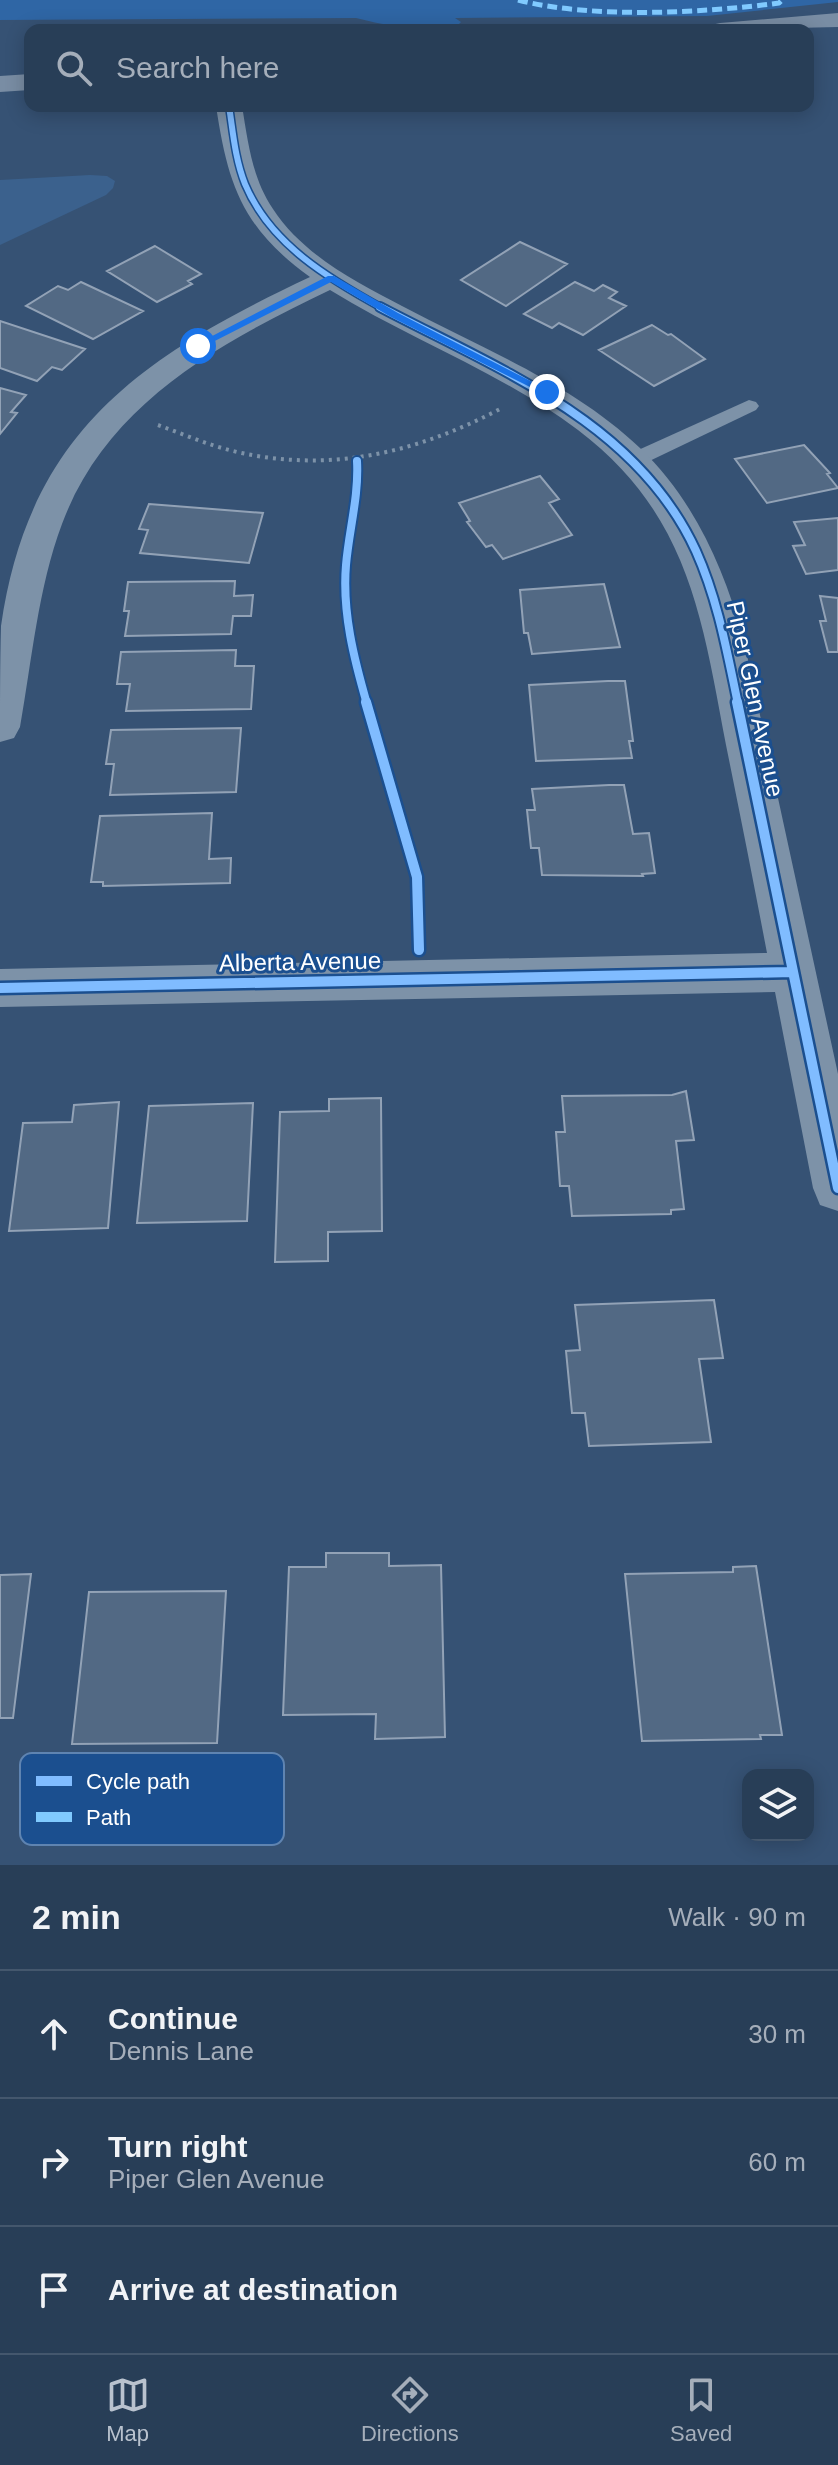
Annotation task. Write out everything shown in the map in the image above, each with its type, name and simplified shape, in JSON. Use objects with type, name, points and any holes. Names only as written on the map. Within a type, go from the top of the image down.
[{"type":"main road","points":[[791,24],[838,20]]},
{"type":"main road","points":[[0,84],[24,82]]},
{"type":"street","name":"Piper Glen Avenue","points":[[230,112],[239,166],[250,195],[279,237],[305,261],[394,315],[547,392],[602,431],[632,461],[676,514],[709,583],[724,637],[838,1188]]},
{"type":"street","points":[[0,727],[33,564],[45,523],[73,465],[95,434],[160,371],[198,346],[331,278]]},
{"type":"street","name":"Alberta Avenue","points":[[0,988],[793,972]]},
{"type":"lane","points":[[632,461],[749,406]]},
{"type":"path","points":[[153,423],[230,451],[358,466],[455,434],[508,404]]},
{"type":"shaded area","points":[[0,0],[838,0],[707,16],[455,18],[461,22],[459,24],[384,24],[356,18],[0,20]]},
{"type":"shaded area","points":[[107,176],[115,181],[113,188],[106,195],[0,245],[0,180]]},
{"type":"building","points":[[520,242],[567,264],[506,306],[461,280]]},
{"type":"building","points":[[155,246],[201,274],[188,281],[192,284],[157,302],[107,271]]},
{"type":"building","points":[[81,282],[143,311],[93,339],[26,306],[58,286],[68,290]]},
{"type":"building","points":[[575,282],[594,291],[603,285],[617,292],[609,298],[626,306],[583,335],[559,323],[552,328],[524,314]]},
{"type":"building","points":[[0,321],[85,349],[62,370],[52,367],[37,381],[0,368]]},
{"type":"building","points":[[652,325],[671,334],[705,359],[654,386],[599,350]]},
{"type":"building","points":[[0,388],[26,395],[11,412],[17,413],[0,434]]},
{"type":"building","points":[[804,445],[830,473],[827,474],[838,488],[767,503],[735,459]]},
{"type":"building","points":[[540,476],[559,499],[549,503],[572,535],[503,559],[492,545],[486,547],[467,522],[470,521],[459,503]]},
{"type":"building","points":[[149,504],[263,513],[249,563],[140,553],[148,530],[139,529]]},
{"type":"building","points":[[838,518],[838,570],[806,574],[793,546],[805,545],[794,522]]},
{"type":"building","points":[[235,581],[234,596],[253,595],[251,616],[233,616],[231,634],[125,636],[129,611],[124,611],[128,582]]},
{"type":"building","points":[[604,584],[620,647],[532,654],[528,633],[524,633],[520,590]]},
{"type":"building","points":[[820,596],[838,598],[838,652],[828,652],[820,621],[826,621]]},
{"type":"building","points":[[236,650],[235,666],[254,666],[251,709],[126,711],[130,684],[117,684],[121,652]]},
{"type":"building","points":[[625,681],[633,741],[629,741],[632,758],[536,761],[529,685]]},
{"type":"building","points":[[241,728],[236,792],[110,795],[114,764],[106,764],[111,730]]},
{"type":"building","points":[[624,785],[633,834],[649,833],[655,873],[643,876],[542,875],[539,848],[531,848],[527,810],[535,810],[532,789]]},
{"type":"building","points":[[212,813],[209,859],[231,858],[230,883],[103,886],[103,882],[91,882],[100,816]]},
{"type":"building","points":[[686,1091],[694,1140],[676,1141],[684,1209],[671,1210],[671,1214],[572,1216],[569,1186],[560,1186],[556,1132],[565,1132],[562,1096],[672,1095]]},
{"type":"building","points":[[381,1098],[382,1231],[328,1232],[328,1261],[275,1262],[280,1112],[329,1111],[329,1099]]},
{"type":"building","points":[[119,1102],[108,1228],[9,1231],[23,1123],[72,1122],[74,1105]]},
{"type":"building","points":[[253,1103],[247,1221],[137,1223],[149,1106]]},
{"type":"building","points":[[714,1300],[723,1358],[699,1359],[711,1442],[589,1446],[585,1413],[572,1413],[566,1351],[580,1350],[575,1305]]},
{"type":"building","points":[[326,1553],[389,1553],[389,1566],[441,1565],[445,1737],[375,1739],[376,1714],[283,1715],[289,1567],[326,1567]]},
{"type":"building","points":[[756,1566],[782,1735],[760,1735],[761,1739],[642,1741],[625,1574],[733,1572],[733,1567]]},
{"type":"building","points":[[31,1574],[13,1718],[0,1718],[0,1575]]},
{"type":"building","points":[[226,1591],[217,1743],[72,1744],[89,1592]]},
{"type":"marked path","points":[[518,0],[553,8],[607,11],[735,8],[779,3],[782,0]]},
{"type":"cycle path","points":[[230,112],[245,184],[273,229],[302,257],[352,291],[506,371],[591,424],[629,456],[662,494],[690,539],[714,599],[724,637],[838,1188]]},
{"type":"cycle path","points":[[357,461],[358,480],[346,565],[345,607],[360,680],[417,877],[419,950]]},
{"type":"cycle path","points":[[0,988],[793,972]]},
{"type":"route","points":[[198,346],[331,278],[394,315],[547,392]]}]
